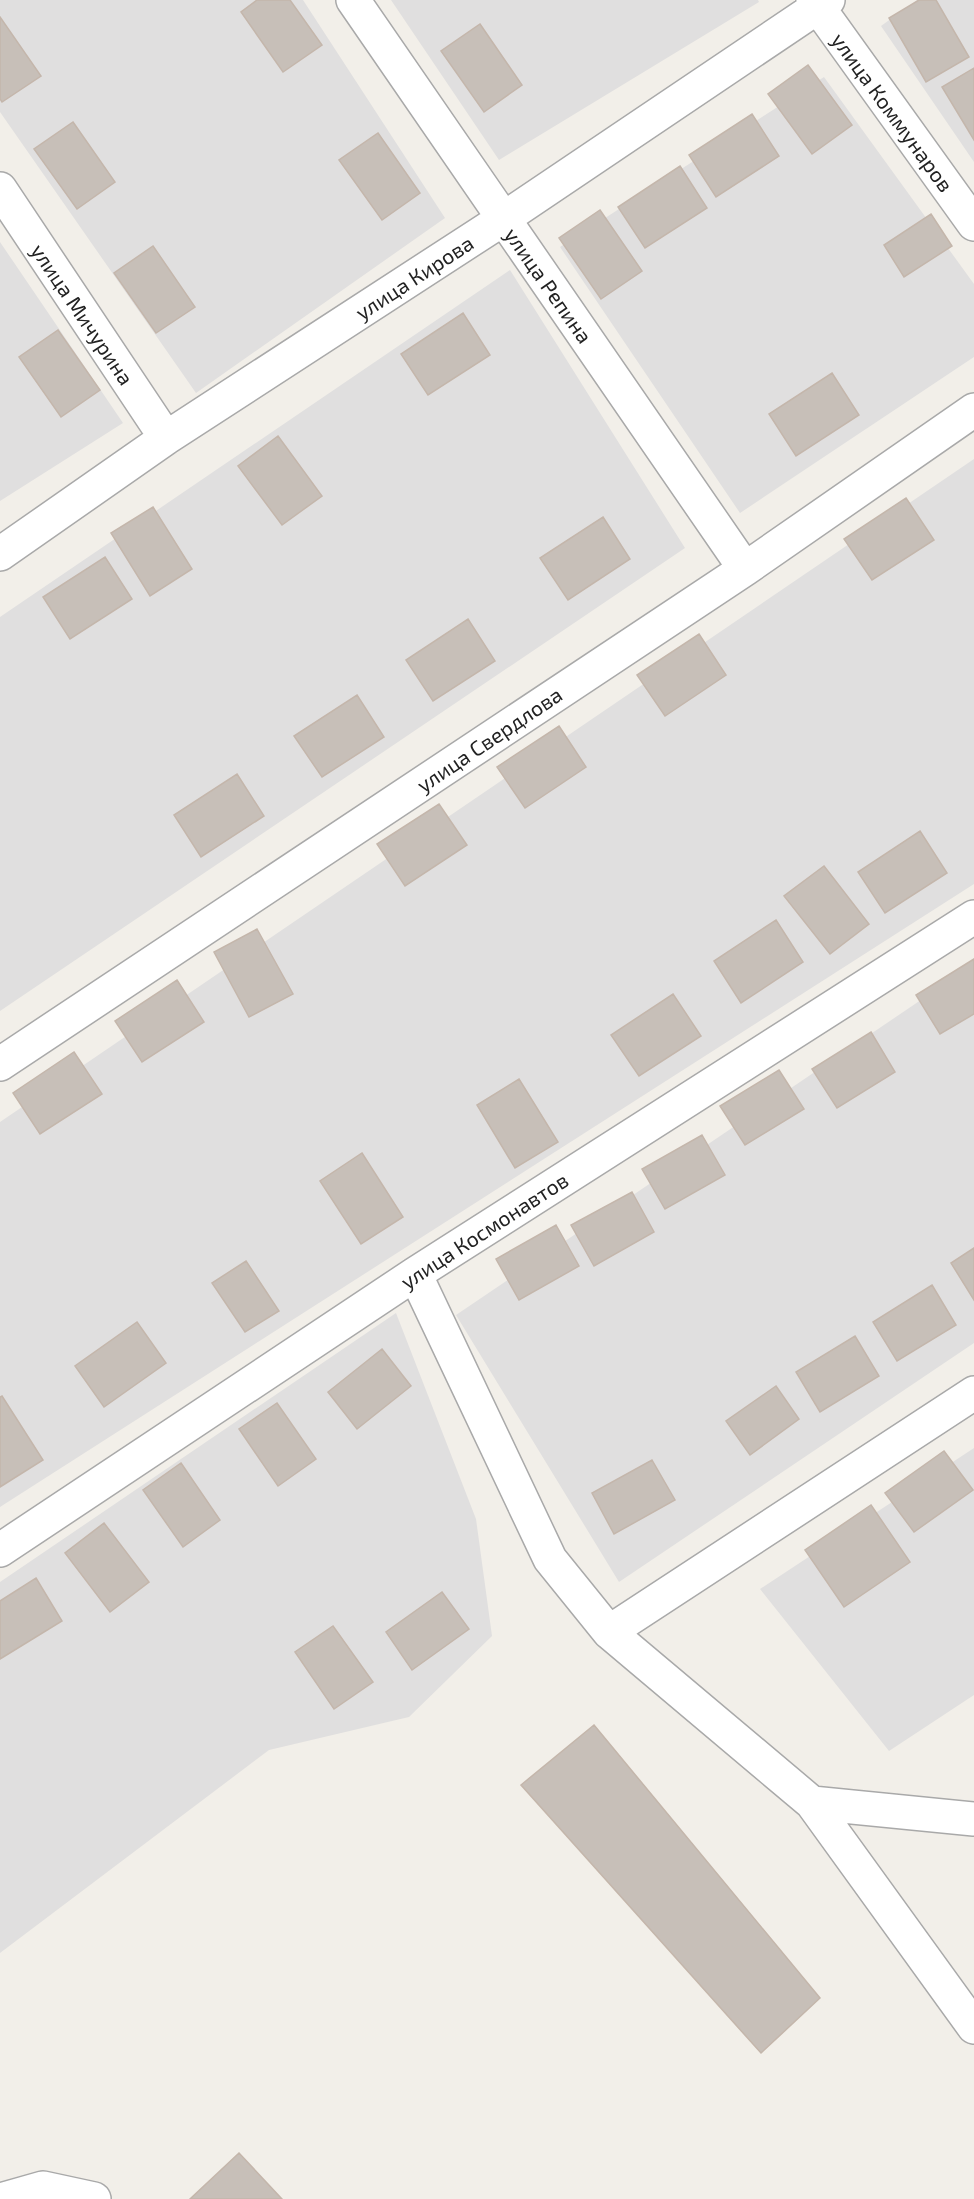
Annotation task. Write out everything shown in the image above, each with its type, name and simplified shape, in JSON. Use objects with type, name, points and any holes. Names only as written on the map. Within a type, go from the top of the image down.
[{"type":"street","name":"улица Репина","points":[[353,0],[745,569]]},
{"type":"street","name":"улица Кирова","points":[[0,554],[166,438],[503,219],[820,2]]},
{"type":"street","name":"улица Коммунаров","points":[[820,2],[974,224]]},
{"type":"street","name":"улица Мичурина","points":[[0,189],[166,438]]},
{"type":"street","name":"улица Свердлова","points":[[0,1065],[745,569],[974,410]]},
{"type":"street","name":"улица Космонавтов","points":[[0,1550],[415,1274],[974,917]]},
{"type":"street","points":[[415,1274],[549,1559],[609,1632],[812,1803],[974,2027]]},
{"type":"street","points":[[609,1632],[974,1394]]},
{"type":"street","points":[[812,1803],[974,1819]]},
{"type":"street","points":[[4,2199],[43,2188],[94,2199]]},
{"type":"shaded area","points":[[0,0],[303,0],[445,218],[196,393],[0,112]]},
{"type":"shaded area","points":[[391,0],[758,0],[759,2],[499,160]]},
{"type":"shaded area","points":[[917,0],[974,0],[974,162],[881,26]]},
{"type":"shaded area","points":[[824,77],[974,284],[974,357],[740,513],[560,247]]},
{"type":"shaded area","points":[[0,242],[123,423],[0,501]]},
{"type":"shaded area","points":[[510,270],[685,548],[0,1011],[0,617]]},
{"type":"shaded area","points":[[974,459],[974,884],[0,1507],[0,1122]]},
{"type":"shaded area","points":[[974,964],[974,1343],[619,1582],[456,1315]]},
{"type":"shaded area","points":[[396,1313],[476,1519],[492,1636],[409,1717],[269,1750],[0,1953],[0,1582]]},
{"type":"shaded area","points":[[974,1448],[974,1695],[889,1751],[760,1589]]},
{"type":"building","points":[[257,0],[290,0],[322,45],[283,72],[241,12]]},
{"type":"building","points":[[919,0],[936,0],[969,57],[926,82],[889,18]]},
{"type":"building","points":[[0,17],[41,76],[2,102],[0,99]]},
{"type":"building","points":[[480,24],[522,85],[484,112],[441,51]]},
{"type":"building","points":[[808,65],[852,125],[812,154],[768,94]]},
{"type":"building","points":[[974,68],[974,140],[942,87]]},
{"type":"building","points":[[752,114],[779,156],[716,197],[689,155]]},
{"type":"building","points":[[73,122],[115,182],[77,209],[34,149]]},
{"type":"building","points":[[378,133],[420,193],[382,220],[339,160]]},
{"type":"building","points":[[680,166],[707,208],[645,248],[618,207]]},
{"type":"building","points":[[600,210],[642,271],[601,299],[559,238]]},
{"type":"building","points":[[931,214],[952,246],[904,277],[884,245]]},
{"type":"building","points":[[153,246],[195,307],[156,333],[114,273]]},
{"type":"building","points":[[463,313],[490,355],[428,395],[401,354]]},
{"type":"building","points":[[58,330],[100,390],[61,417],[19,357]]},
{"type":"building","points":[[832,373],[859,415],[796,456],[769,414]]},
{"type":"building","points":[[278,436],[322,496],[282,525],[238,466]]},
{"type":"building","points":[[906,498],[934,540],[872,580],[844,539]]},
{"type":"building","points":[[153,507],[192,569],[150,596],[111,533]]},
{"type":"building","points":[[603,517],[630,559],[568,600],[540,558]]},
{"type":"building","points":[[105,557],[132,599],[70,639],[43,597]]},
{"type":"building","points":[[468,619],[495,661],[433,701],[406,660]]},
{"type":"building","points":[[699,634],[726,675],[665,716],[637,675]]},
{"type":"building","points":[[357,695],[384,737],[322,777],[294,736]]},
{"type":"building","points":[[559,726],[586,767],[525,808],[497,767]]},
{"type":"building","points":[[237,774],[264,816],[201,857],[174,815]]},
{"type":"building","points":[[439,804],[467,845],[405,886],[377,844]]},
{"type":"building","points":[[920,831],[947,873],[885,913],[858,872]]},
{"type":"building","points":[[824,866],[869,924],[830,954],[784,896]]},
{"type":"building","points":[[776,920],[803,962],[741,1003],[714,961]]},
{"type":"building","points":[[257,929],[293,994],[249,1017],[214,952]]},
{"type":"building","points":[[974,959],[974,1014],[940,1034],[916,995]]},
{"type":"building","points":[[177,980],[204,1022],[142,1062],[115,1021]]},
{"type":"building","points":[[673,994],[701,1036],[639,1076],[611,1035]]},
{"type":"building","points":[[871,1032],[895,1072],[837,1108],[812,1069]]},
{"type":"building","points":[[74,1052],[102,1094],[40,1134],[13,1093]]},
{"type":"building","points":[[779,1070],[804,1109],[745,1145],[720,1106]]},
{"type":"building","points":[[519,1079],[558,1142],[515,1168],[477,1105]]},
{"type":"building","points":[[702,1135],[725,1175],[665,1209],[642,1169]]},
{"type":"building","points":[[362,1153],[403,1217],[361,1244],[320,1181]]},
{"type":"building","points":[[632,1192],[654,1232],[594,1266],[571,1225]]},
{"type":"building","points":[[556,1225],[579,1266],[519,1300],[496,1259]]},
{"type":"building","points":[[974,1248],[974,1300],[951,1263]]},
{"type":"building","points":[[246,1261],[279,1311],[245,1332],[212,1283]]},
{"type":"building","points":[[932,1285],[956,1325],[897,1361],[873,1322]]},
{"type":"building","points":[[137,1322],[166,1363],[104,1407],[75,1366]]},
{"type":"building","points":[[855,1336],[879,1376],[820,1412],[796,1372]]},
{"type":"building","points":[[382,1349],[411,1386],[357,1429],[328,1392]]},
{"type":"building","points":[[776,1386],[799,1419],[750,1455],[726,1421]]},
{"type":"building","points":[[2,1396],[43,1460],[0,1487],[0,1397]]},
{"type":"building","points":[[277,1403],[316,1459],[278,1486],[239,1429]]},
{"type":"building","points":[[944,1451],[973,1490],[914,1532],[885,1493]]},
{"type":"building","points":[[652,1460],[675,1500],[614,1534],[592,1493]]},
{"type":"building","points":[[181,1463],[220,1520],[183,1547],[143,1490]]},
{"type":"building","points":[[871,1505],[910,1562],[844,1607],[805,1550]]},
{"type":"building","points":[[104,1523],[149,1582],[110,1612],[65,1553]]},
{"type":"building","points":[[36,1578],[62,1621],[0,1659],[0,1601]]},
{"type":"building","points":[[442,1592],[469,1629],[412,1670],[386,1632]]},
{"type":"building","points":[[333,1626],[373,1682],[334,1709],[295,1652]]},
{"type":"building","points":[[594,1725],[820,1998],[761,2053],[521,1785]]},
{"type":"building","points":[[239,2153],[282,2199],[190,2199]]}]
